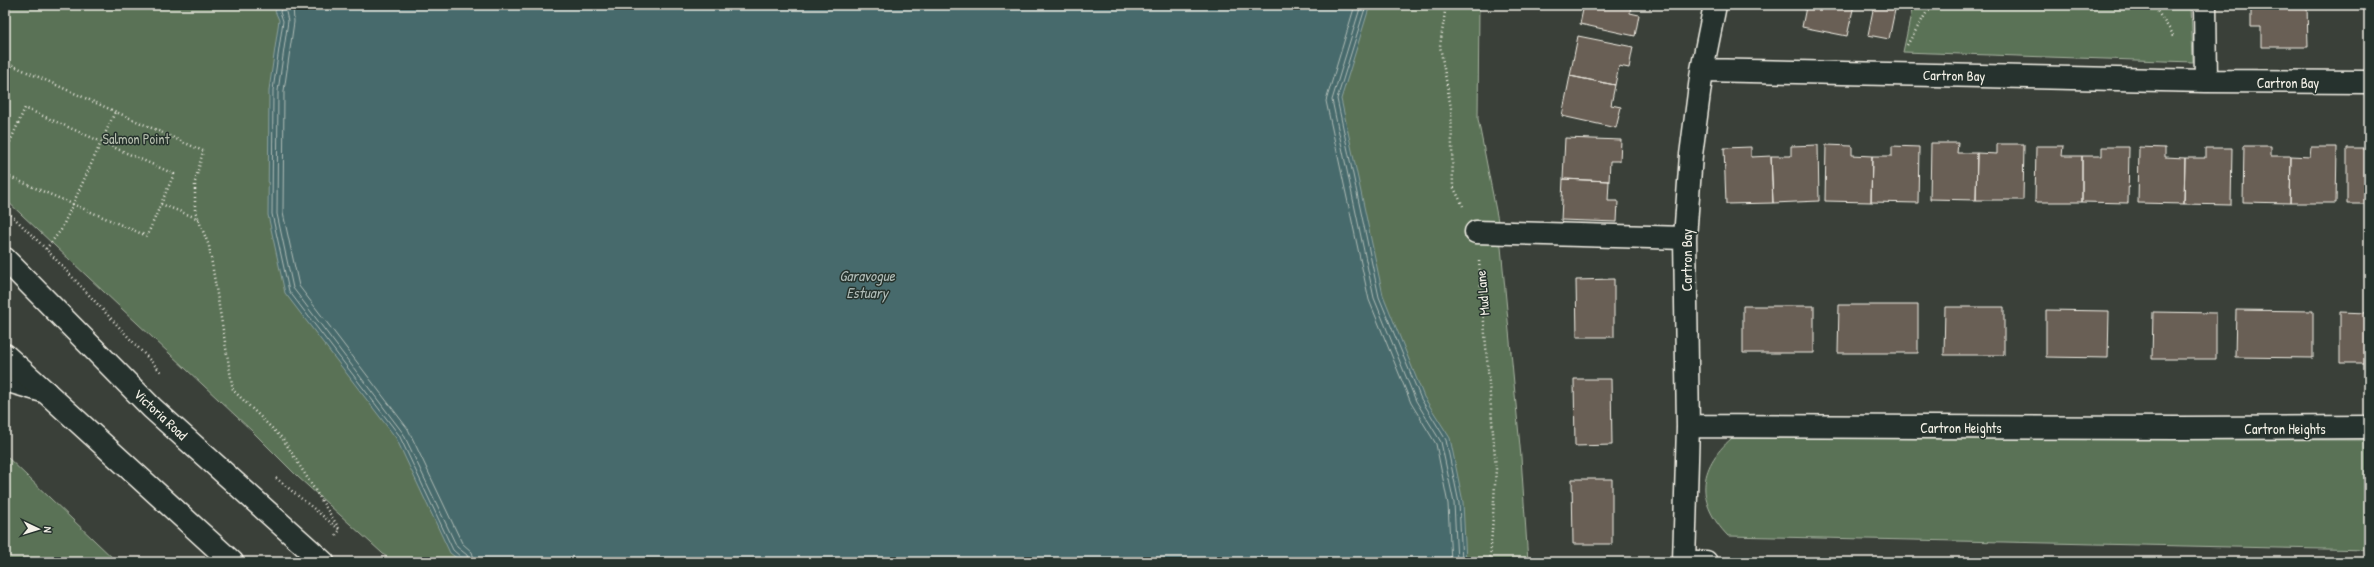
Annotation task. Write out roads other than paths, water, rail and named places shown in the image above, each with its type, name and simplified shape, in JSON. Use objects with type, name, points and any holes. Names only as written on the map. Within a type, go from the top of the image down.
[{"type":"main road","name":"Cartron Bay","points":[[1688,426],[1685,238],[1691,155],[1702,70],[1715,5]]},
{"type":"main road","points":[[2205,5],[2206,81]]},
{"type":"main road","name":"Cartron Bay","points":[[1702,70],[2206,81],[2369,82]]},
{"type":"main road","points":[[1476,232],[1685,238]]},
{"type":"main road","name":"Victoria Road","points":[[5,259],[152,408],[321,560]]},
{"type":"main road","points":[[5,354],[232,562]]},
{"type":"main road","points":[[5,380],[46,392]]},
{"type":"main road","points":[[1688,426],[1684,562],[1706,562]]},
{"type":"main road","name":"Cartron Heights","points":[[1688,426],[2180,428],[2369,427]]},
{"type":"water","name":"Garavogue Estuary","points":[[280,5],[1370,5],[1341,99],[1383,295],[1424,397],[1450,438],[1463,502],[1466,562],[462,562],[450,553],[396,438],[285,293],[268,215],[269,90],[279,20],[275,11]]},
{"type":"park label","name":"Salmon Point","points":[[136,138]]}]
